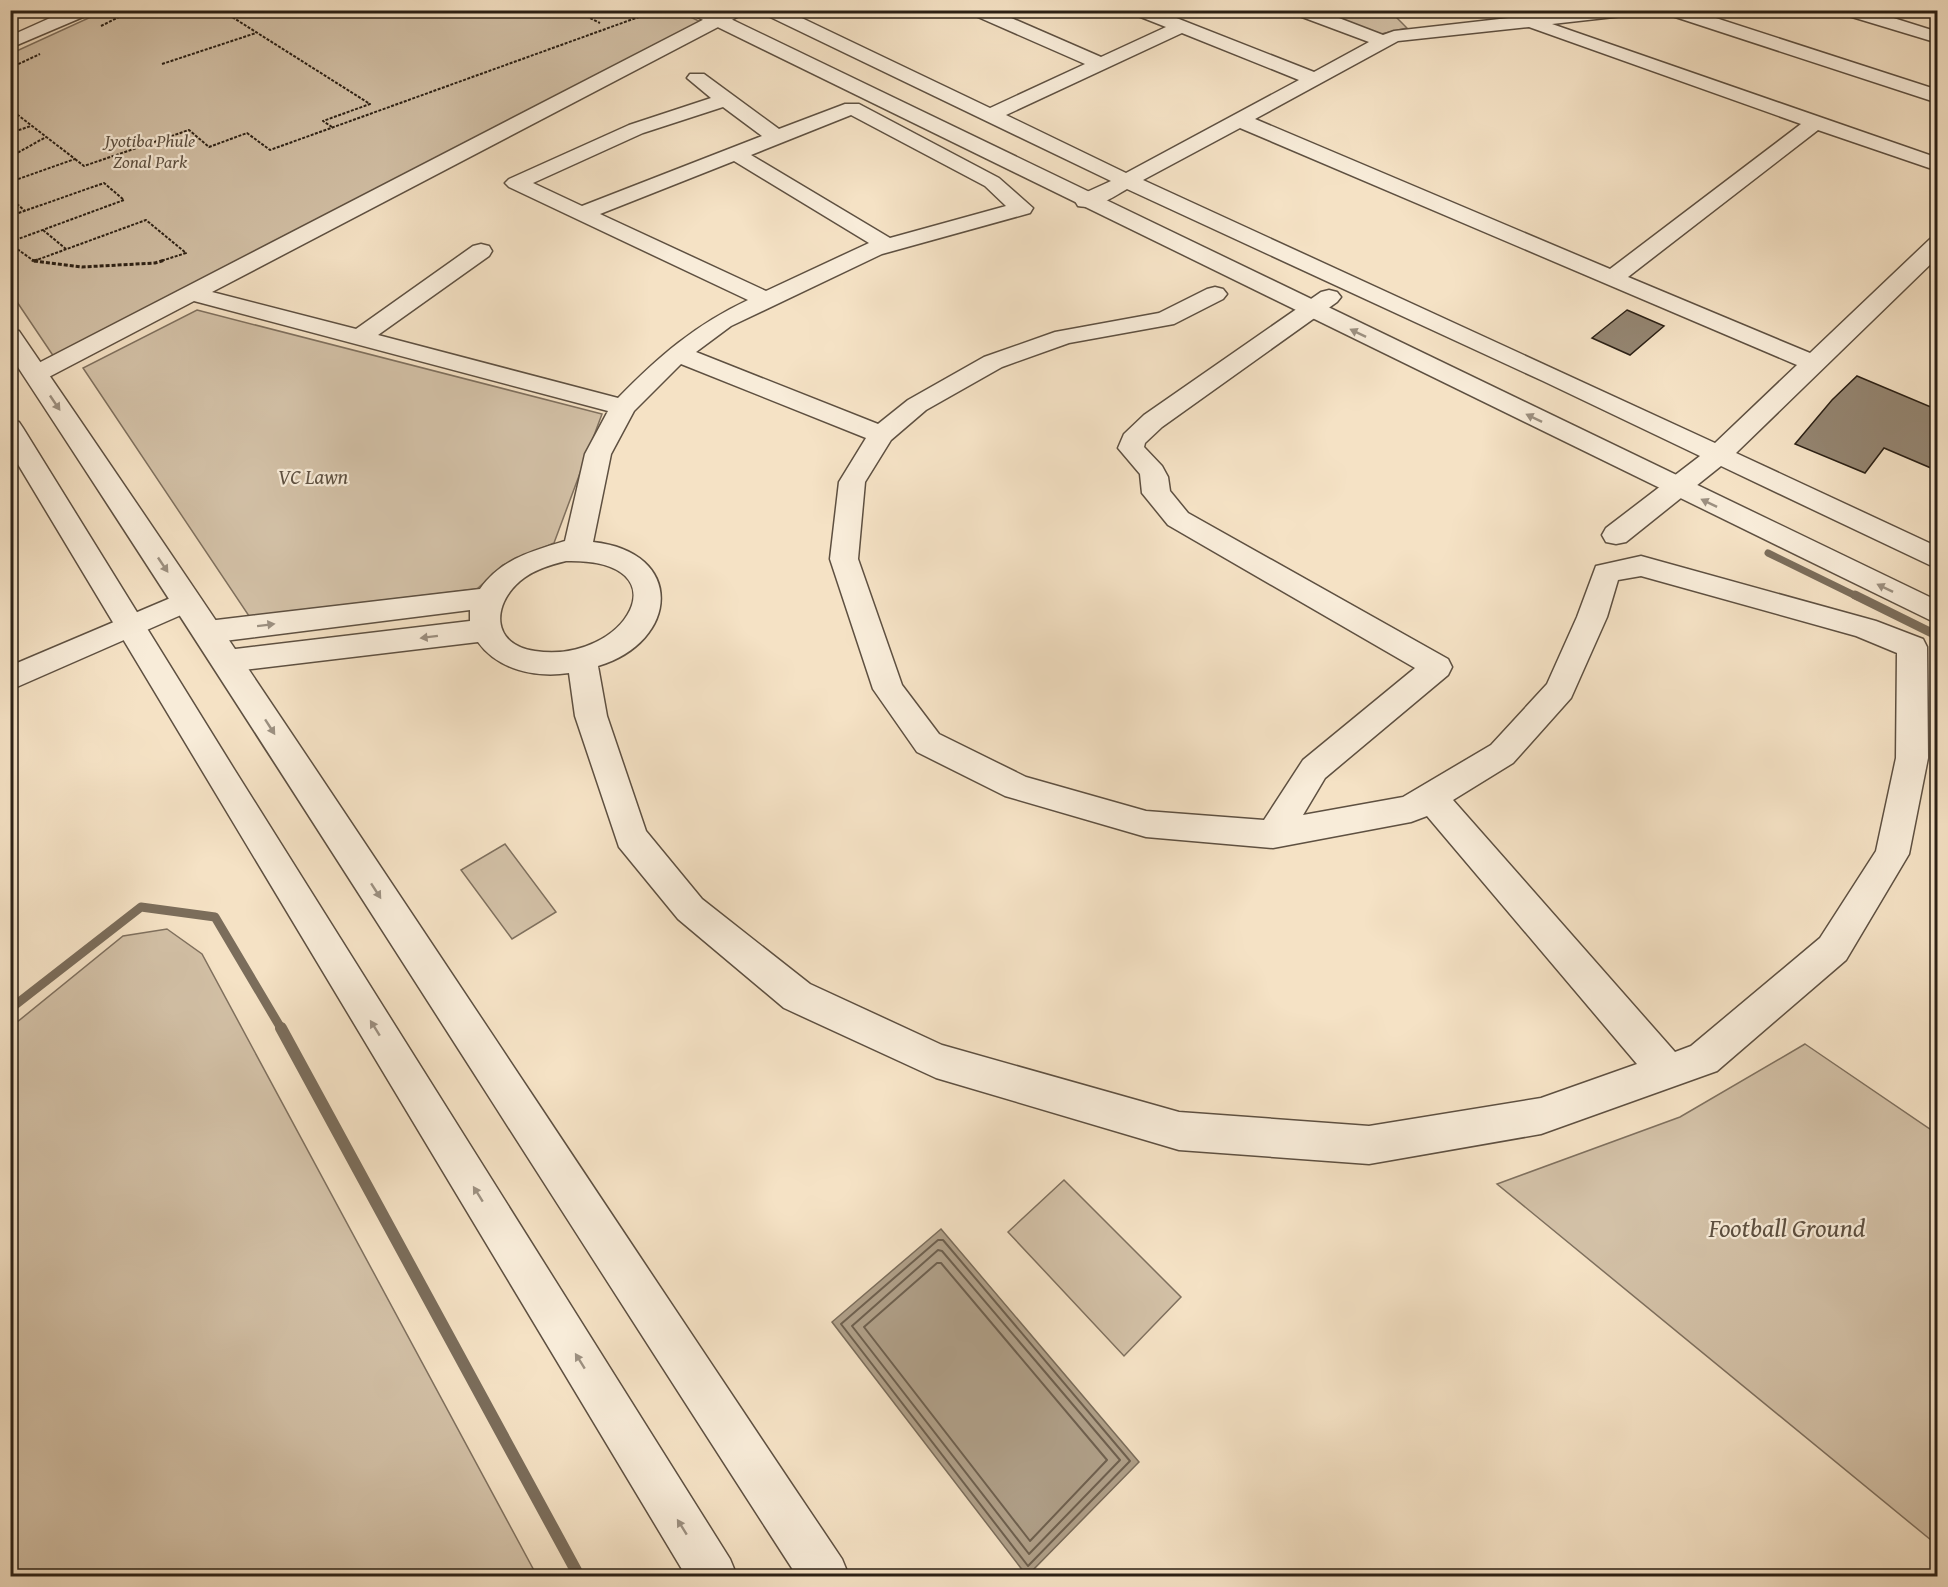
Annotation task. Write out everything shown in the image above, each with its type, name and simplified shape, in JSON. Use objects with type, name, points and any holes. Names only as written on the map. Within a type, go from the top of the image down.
[{"type":"street","points":[[10,43],[84,10]]},
{"type":"street","points":[[697,10],[732,13],[1718,455],[1938,559]]},
{"type":"street","points":[[770,10],[990,115],[1118,186],[1321,304]]},
{"type":"street","points":[[977,10],[1102,64]]},
{"type":"street","points":[[1139,10],[1315,80]]},
{"type":"street","points":[[1300,10],[1385,42]]},
{"type":"street","points":[[1086,201],[1118,186],[1394,36],[1632,10]]},
{"type":"street","points":[[1672,10],[1938,97]]},
{"type":"street","points":[[1848,10],[1938,38]]},
{"type":"street","points":[[1878,10],[1938,21]]},
{"type":"street","points":[[732,13],[1086,201],[1321,304],[1688,481],[1938,614]]},
{"type":"street","points":[[732,13],[191,293],[21,358],[218,646],[820,1574]]},
{"type":"street","points":[[1407,18],[1423,33]]},
{"type":"street","points":[[1529,22],[1938,165]]},
{"type":"street","points":[[990,115],[1180,27]]},
{"type":"street","points":[[697,78],[775,136]]},
{"type":"street","points":[[727,99],[636,129],[516,183],[766,300]]},
{"type":"street","points":[[577,551],[597,454],[623,407],[666,363],[723,321],[874,249],[1022,208],[992,182],[852,108],[775,136],[736,154],[581,214]]},
{"type":"street","points":[[1239,120],[1813,363]]},
{"type":"street","points":[[1612,278],[1816,122]]},
{"type":"street","points":[[736,154],[887,245]]},
{"type":"street","points":[[1616,534],[1688,481],[1718,455],[1936,247]]},
{"type":"street","points":[[360,337],[481,251]]},
{"type":"street","points":[[191,293],[623,407]]},
{"type":"street","points":[[582,660],[591,716],[631,837],[690,909],[797,996],[936,1061],[1179,1131],[1369,1145],[1541,1116],[1704,1059],[1833,949],[1892,854],[1912,758],[1911,647],[1865,628],[1641,566],[1606,573],[1592,617],[1560,690],[1502,754],[1411,809],[1273,834],[1146,824],[1017,787],[928,743],[888,689],[844,559],[852,482],[881,435],[917,405],[993,362],[1064,338],[1166,319],[1215,294]]},
{"type":"street","points":[[1273,834],[1314,769],[1437,667],[1178,519],[1156,493],[1157,479],[1151,468],[1138,458],[1131,448],[1133,440],[1153,421],[1321,304]]},
{"type":"street","points":[[678,354],[881,435]]},
{"type":"street","points":[[10,428],[712,1576]]},
{"type":"street","points":[[1688,481],[1770,508]]},
{"type":"street","points":[[591,550],[617,556],[639,571],[649,594],[646,612],[630,634],[605,652],[571,663],[540,664],[511,657],[491,641],[483,620],[488,598],[508,575],[530,561],[565,551],[591,550]]},
{"type":"street","points":[[218,646],[488,598]]},
{"type":"street","points":[[10,679],[187,601]]},
{"type":"street","points":[[218,646],[487,630]]},
{"type":"street","points":[[1430,797],[1668,1072]]},
{"type":"path","points":[[221,10],[370,105],[323,122],[332,127]]},
{"type":"path","points":[[574,10],[600,23]]},
{"type":"path","points":[[10,109],[84,166],[189,130],[209,147],[247,133],[270,150],[647,14],[640,10]]},
{"type":"path","points":[[162,64],[257,33]]},
{"type":"path","points":[[10,133],[31,126]]},
{"type":"path","points":[[10,157],[46,137]]},
{"type":"path","points":[[10,182],[75,159]]},
{"type":"path","points":[[10,216],[104,183],[124,200],[10,243]]},
{"type":"path","points":[[10,198],[25,211]]},
{"type":"path","points":[[10,243],[34,261],[82,267],[155,263],[186,253],[146,220],[34,261]]},
{"type":"path","points":[[43,230],[67,249]]},
{"type":"green space","name":"Jyotiba Phule Zonal Park","points":[[106,10],[676,10],[703,23],[54,357],[11,293],[10,54]]},
{"type":"green space","points":[[1318,11],[1390,11],[1407,28],[1381,34]]},
{"type":"green space","name":"VC Lawn","points":[[197,310],[602,414],[554,543],[503,565],[477,589],[249,616],[83,368]]},
{"type":"green space","points":[[505,844],[556,912],[512,939],[461,870]]},
{"type":"green space","points":[[167,929],[202,954],[537,1576],[11,1576],[11,1027],[123,936]]},
{"type":"green space","name":"Football Ground","points":[[1805,1044],[1937,1134],[1937,1545],[1497,1184],[1680,1117]]},
{"type":"green space","points":[[1064,1180],[1181,1297],[1124,1356],[1008,1232]]},
{"type":"water","points":[[941,1229],[1139,1462],[1027,1576],[832,1322]]},
{"type":"building","points":[[1627,310],[1664,326],[1630,355],[1592,338]]},
{"type":"building","points":[[1857,376],[1938,410],[1938,471],[1884,448],[1865,473],[1795,444],[1832,400]]},
{"type":"waterway","points":[[1768,553],[1858,597]]},
{"type":"waterway","points":[[1855,595],[1938,636]]},
{"type":"waterway","points":[[10,1009],[141,907],[215,917],[282,1030]]},
{"type":"waterway","points":[[281,1028],[579,1576]]}]
